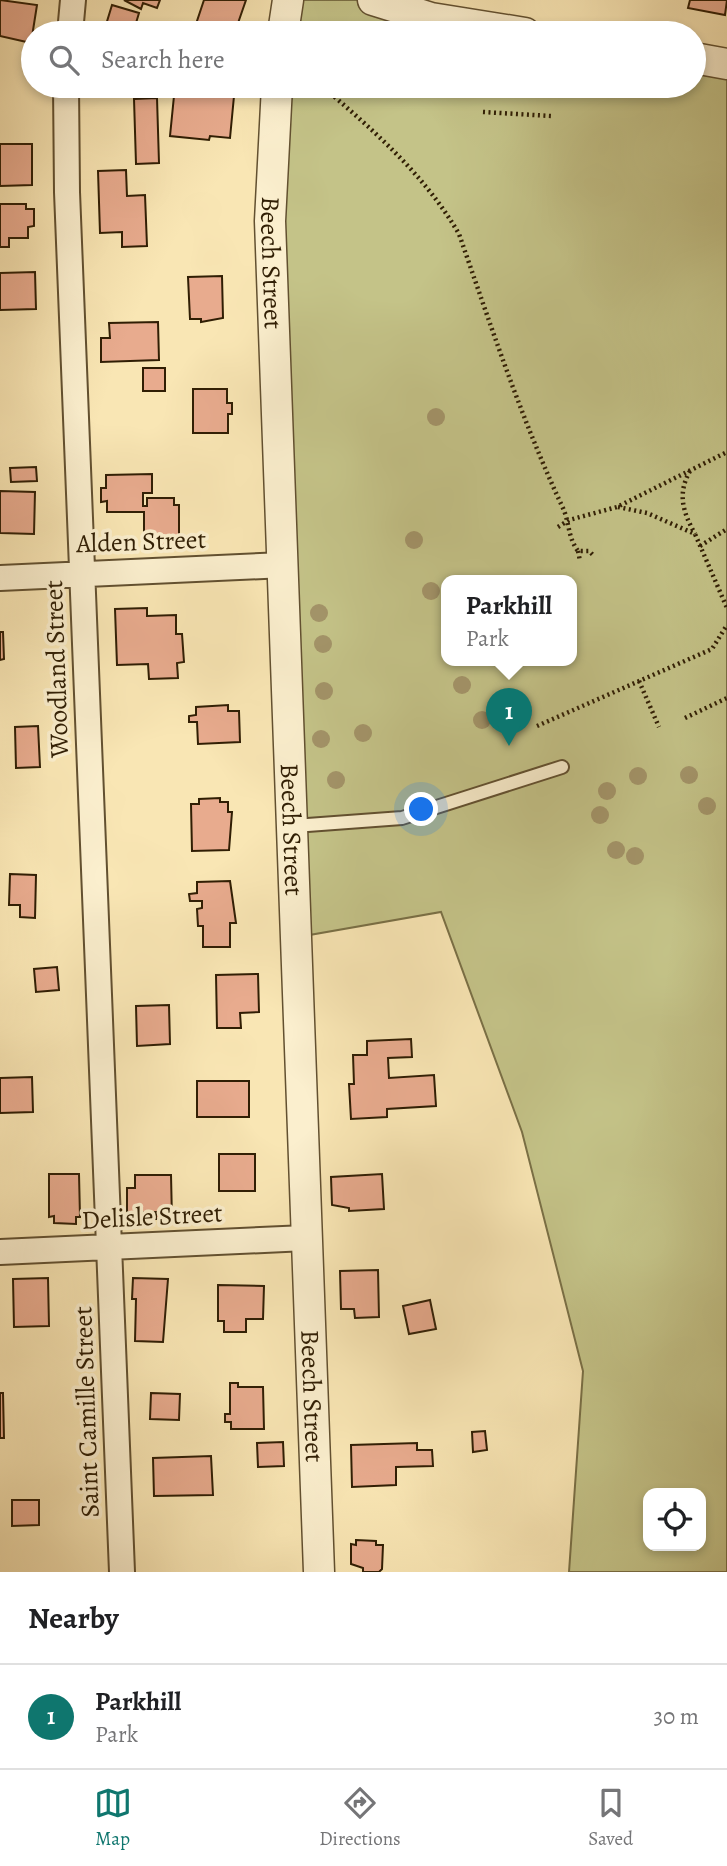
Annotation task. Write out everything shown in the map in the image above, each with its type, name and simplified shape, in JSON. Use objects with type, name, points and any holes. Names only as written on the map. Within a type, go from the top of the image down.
[{"type":"street","points":[[71,21],[73,0]]},
{"type":"street","points":[[285,21],[288,0]]},
{"type":"street","points":[[373,0],[450,21]]},
{"type":"street","points":[[706,60],[727,64]]},
{"type":"street","name":"Woodland Street","points":[[66,98],[67,192],[109,1249]]},
{"type":"street","name":"Beech Street","points":[[276,98],[270,220],[319,1572]]},
{"type":"street","name":"Alden Street","points":[[0,578],[82,572],[284,565]]},
{"type":"street","name":"Delisle Street","points":[[0,1252],[306,1238]]},
{"type":"street","name":"Saint Camille Street","points":[[109,1249],[122,1572]]},
{"type":"lane","points":[[294,826],[402,818],[562,767]]},
{"type":"path","points":[[335,98],[416,174],[444,208],[459,234],[530,438],[569,520],[569,539],[578,551],[580,561]]},
{"type":"path","points":[[483,112],[551,116]]},
{"type":"path","points":[[558,527],[569,520],[617,507],[727,452]]},
{"type":"path","points":[[690,470],[684,481],[681,500],[727,607]]},
{"type":"path","points":[[617,507],[647,513],[695,534]]},
{"type":"path","points":[[700,546],[727,529]]},
{"type":"path","points":[[578,551],[589,551],[593,555]]},
{"type":"path","points":[[537,726],[630,682],[639,681],[647,675],[712,649],[727,625]]},
{"type":"path","points":[[639,681],[659,727]]},
{"type":"path","points":[[685,718],[727,698]]},
{"type":"shaded area","points":[[288,0],[373,0],[470,21],[285,21]]},
{"type":"shaded area","points":[[706,60],[727,64],[727,1572],[569,1572],[583,1371],[522,1132],[441,912],[298,937],[277,98],[706,98]]},
{"type":"building","points":[[0,0],[37,5],[34,21],[21,21],[21,41],[0,36]]},
{"type":"building","points":[[124,0],[160,0],[157,8],[143,3],[141,9]]},
{"type":"building","points":[[204,0],[246,0],[239,21],[197,21]]},
{"type":"building","points":[[690,0],[727,0],[725,15],[688,8]]},
{"type":"building","points":[[112,5],[139,13],[137,21],[107,21]]},
{"type":"building","points":[[157,98],[159,163],[136,164],[134,99]]},
{"type":"building","points":[[174,98],[234,98],[230,138],[210,136],[209,140],[170,136]]},
{"type":"building","points":[[0,144],[32,144],[32,185],[0,186]]},
{"type":"building","points":[[126,170],[127,196],[145,195],[147,246],[122,247],[122,232],[100,233],[98,171]]},
{"type":"building","points":[[0,204],[26,204],[26,209],[34,209],[34,226],[28,227],[28,238],[9,238],[9,247],[0,247]]},
{"type":"building","points":[[35,272],[36,309],[0,310],[0,273]]},
{"type":"building","points":[[222,276],[223,318],[201,322],[201,319],[190,319],[188,277]]},
{"type":"building","points":[[158,322],[159,360],[101,362],[101,338],[110,338],[109,323]]},
{"type":"building","points":[[143,368],[165,368],[165,391],[143,391]]},
{"type":"building","points":[[193,389],[227,389],[227,403],[232,403],[232,414],[228,414],[228,433],[193,433]]},
{"type":"building","points":[[36,467],[37,481],[11,482],[10,468]]},
{"type":"building","points":[[152,474],[152,493],[143,493],[143,506],[147,506],[147,498],[174,498],[174,505],[179,505],[179,537],[168,537],[167,545],[156,545],[156,538],[144,538],[144,512],[107,512],[107,501],[101,502],[101,488],[106,488],[106,475]]},
{"type":"building","points":[[0,491],[35,492],[34,534],[0,533]]},
{"type":"building","points":[[147,608],[147,616],[176,615],[176,634],[182,634],[184,662],[177,663],[178,678],[149,679],[148,664],[117,665],[115,609]]},
{"type":"building","points":[[0,632],[3,632],[4,659],[0,660]]},
{"type":"building","points":[[228,705],[228,711],[239,711],[240,742],[198,744],[197,722],[189,722],[189,716],[196,715],[196,707]]},
{"type":"building","points":[[38,726],[40,767],[16,768],[15,727]]},
{"type":"building","points":[[220,798],[220,802],[228,802],[228,812],[232,812],[229,850],[192,851],[191,804],[199,804],[199,799]]},
{"type":"building","points":[[10,874],[36,875],[35,918],[20,917],[20,905],[9,905]]},
{"type":"building","points":[[230,881],[236,923],[230,923],[230,947],[203,947],[203,926],[198,926],[197,909],[202,908],[202,901],[190,901],[189,894],[197,893],[197,882]]},
{"type":"building","points":[[57,967],[59,990],[36,992],[34,969]]},
{"type":"building","points":[[258,974],[259,1012],[240,1013],[241,1028],[217,1028],[216,975]]},
{"type":"building","points":[[169,1005],[170,1044],[137,1046],[136,1006]]},
{"type":"building","points":[[411,1039],[412,1057],[388,1058],[389,1078],[434,1075],[436,1106],[387,1109],[387,1117],[351,1119],[349,1084],[354,1084],[353,1055],[367,1055],[367,1041]]},
{"type":"building","points":[[32,1077],[33,1112],[0,1113],[0,1078]]},
{"type":"building","points":[[197,1081],[249,1081],[249,1117],[197,1117]]},
{"type":"building","points":[[219,1154],[255,1154],[255,1191],[219,1191]]},
{"type":"building","points":[[49,1174],[79,1174],[80,1217],[76,1217],[76,1224],[54,1223],[54,1216],[49,1217]]},
{"type":"building","points":[[382,1174],[384,1209],[349,1211],[349,1208],[332,1205],[331,1177]]},
{"type":"building","points":[[135,1175],[171,1175],[172,1219],[156,1219],[156,1212],[127,1212],[127,1188],[135,1188]]},
{"type":"building","points":[[378,1270],[379,1317],[355,1318],[354,1309],[341,1309],[340,1271]]},
{"type":"building","points":[[48,1278],[49,1326],[14,1327],[13,1279]]},
{"type":"building","points":[[133,1278],[168,1279],[163,1342],[135,1341],[136,1299],[132,1299]]},
{"type":"building","points":[[218,1285],[264,1286],[263,1319],[246,1319],[246,1332],[224,1332],[224,1321],[218,1321]]},
{"type":"building","points":[[430,1300],[436,1329],[409,1334],[403,1306]]},
{"type":"building","points":[[230,1383],[238,1383],[238,1387],[263,1387],[264,1429],[231,1429],[231,1422],[225,1422],[225,1414],[230,1414]]},
{"type":"building","points":[[0,1393],[3,1393],[4,1438],[0,1438]]},
{"type":"building","points":[[151,1393],[180,1394],[179,1420],[150,1419]]},
{"type":"building","points":[[485,1431],[487,1450],[473,1452],[472,1432]]},
{"type":"building","points":[[283,1442],[284,1466],[258,1467],[257,1443]]},
{"type":"building","points":[[417,1443],[417,1450],[432,1450],[433,1466],[396,1467],[396,1485],[352,1487],[351,1445]]},
{"type":"building","points":[[211,1456],[213,1495],[154,1496],[153,1458]]},
{"type":"building","points":[[12,1500],[39,1500],[39,1525],[12,1526]]},
{"type":"building","points":[[356,1540],[376,1541],[376,1545],[383,1545],[382,1569],[379,1572],[363,1572],[363,1568],[351,1564],[351,1544],[356,1545]]},
{"type":"place","name":"Parkhill","points":[[509,746]]}]
